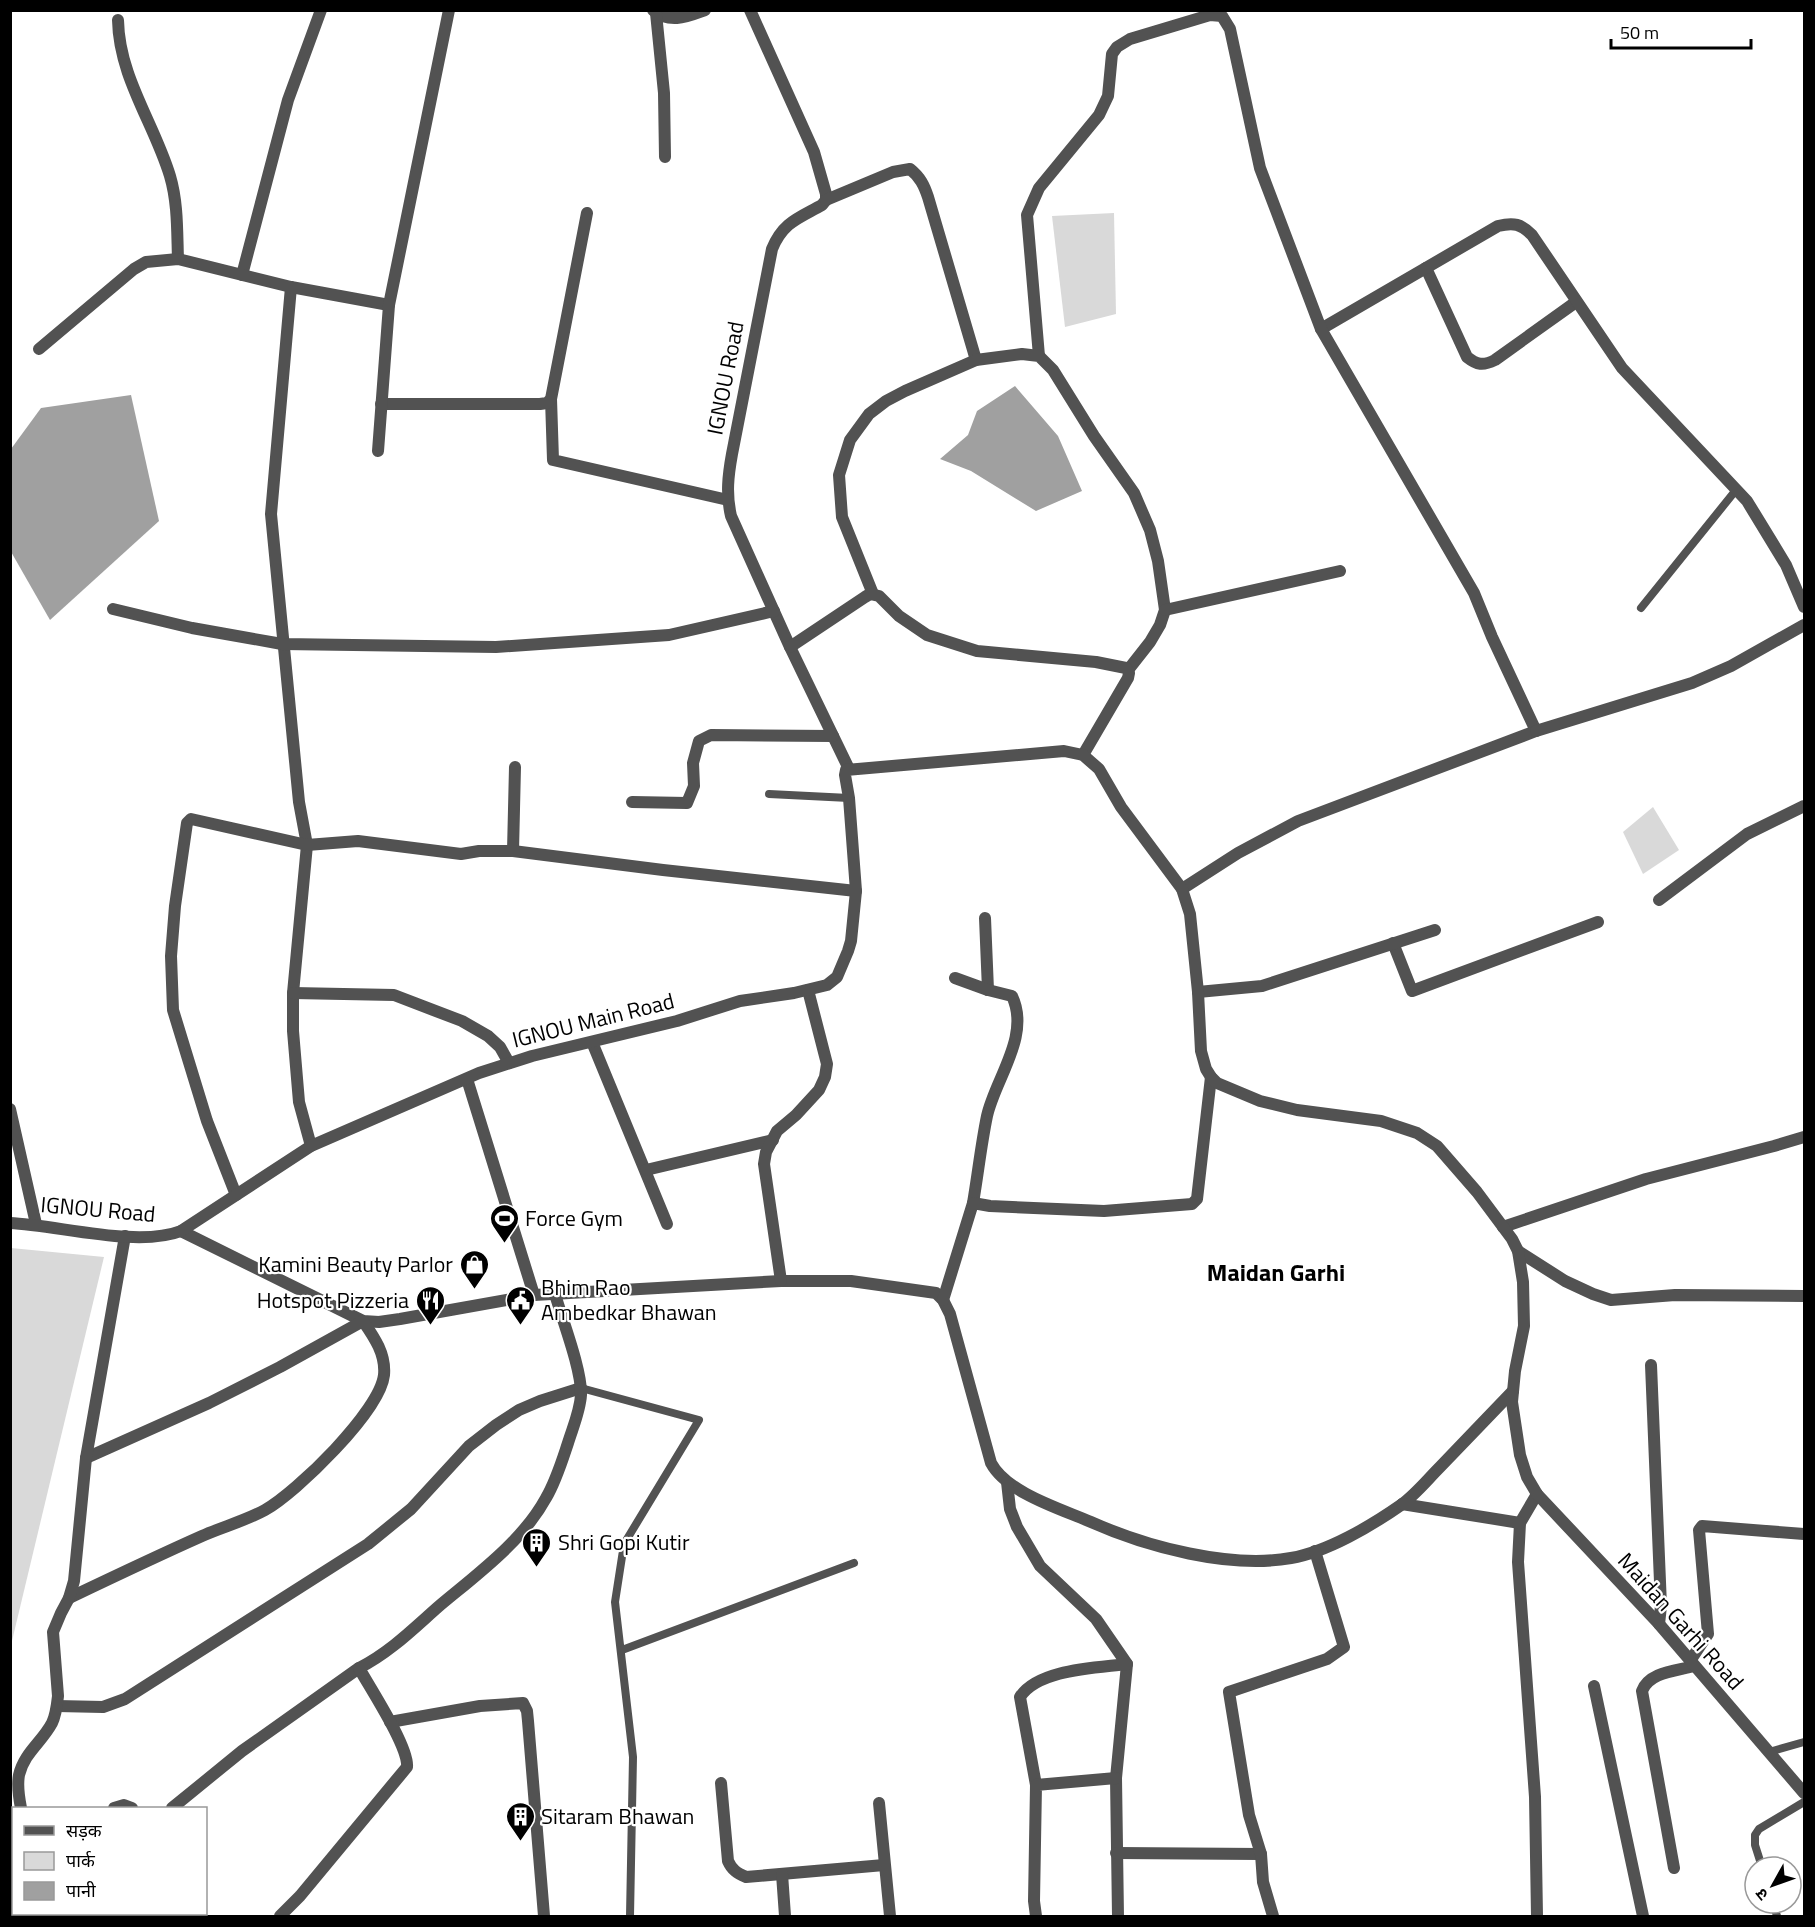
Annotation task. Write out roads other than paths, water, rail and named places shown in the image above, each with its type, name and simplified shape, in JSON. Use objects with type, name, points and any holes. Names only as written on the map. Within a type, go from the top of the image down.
[{"type":"street","points":[[242,275],[288,100],[321,10]]},
{"type":"street","points":[[378,452],[389,305],[449,10]]},
{"type":"street","points":[[654,12],[667,18],[679,19],[705,10]]},
{"type":"street","points":[[750,10],[820,166],[826,200]]},
{"type":"street","points":[[654,12],[664,93],[665,157]]},
{"type":"street","points":[[1039,357],[1027,215],[1039,188],[1099,115],[1109,89],[1112,54],[1117,48],[1130,39],[1216,14],[1222,16],[1230,29],[1260,168],[1322,329],[1474,593],[1536,731]]},
{"type":"street","points":[[118,20],[118,38],[127,75],[170,176],[176,219],[178,259]]},
{"type":"street","name":"IGNOU Road","points":[[849,769],[789,647],[731,516],[728,500],[730,462],[772,249],[780,232],[822,205],[826,200],[893,172],[910,169],[921,180],[928,197],[976,360]]},
{"type":"street","points":[[587,213],[551,399],[553,460],[728,500]]},
{"type":"street","points":[[1322,329],[1498,226],[1515,223],[1523,226],[1532,235],[1576,302],[1633,381],[1747,501],[1786,566],[1804,607]]},
{"type":"street","points":[[39,350],[141,264],[178,259],[291,287],[389,305]]},
{"type":"street","points":[[1426,268],[1467,357],[1480,364],[1495,360],[1576,302]]},
{"type":"street","points":[[291,287],[271,514],[299,802],[307,845],[293,993],[293,1031],[298,1102],[311,1146]]},
{"type":"street","points":[[1083,755],[1128,678],[1128,670],[1160,625],[1165,610],[1158,561],[1150,530],[1134,493],[1094,436],[1053,370],[1039,357],[1022,354],[976,360],[886,401],[869,414],[850,440],[839,475],[842,517],[873,594],[927,635],[977,651],[1096,662],[1128,670]]},
{"type":"street","points":[[381,404],[540,404],[547,403],[551,399]]},
{"type":"street","points":[[1165,610],[1340,571]]},
{"type":"street","points":[[789,647],[873,594]]},
{"type":"street","points":[[113,609],[192,628],[282,644],[515,647],[669,635],[774,611]]},
{"type":"street","points":[[1182,889],[1238,853],[1298,821],[1536,731],[1692,684],[1731,666],[1804,625]]},
{"type":"street","points":[[632,802],[687,803],[694,786],[693,763],[699,741],[711,735],[833,736]]},
{"type":"street","points":[[849,769],[1064,751],[1083,755],[1107,779],[1121,807],[1182,889],[1190,914],[1201,1051],[1206,1068],[1217,1083],[1260,1101],[1297,1110],[1381,1121],[1417,1133],[1437,1146],[1477,1191],[1518,1251],[1565,1281],[1593,1294],[1611,1300],[1675,1295],[1804,1296]]},
{"type":"street","points":[[513,851],[515,767]]},
{"type":"street","name":"IGNOU Main Road","points":[[181,1231],[311,1146],[467,1079],[532,1056],[677,1021],[740,1001],[826,985],[837,977],[851,941],[856,891],[849,798],[845,775],[849,769]]},
{"type":"street","points":[[1659,900],[1747,834],[1804,806]]},
{"type":"street","points":[[237,1195],[207,1121],[173,1010],[171,956],[175,906],[190,819],[307,845],[358,841],[461,854],[479,851],[513,851],[856,891]]},
{"type":"street","points":[[985,918],[988,990]]},
{"type":"street","points":[[1394,943],[1412,991],[1598,922]]},
{"type":"street","points":[[1198,992],[1262,986],[1435,930]]},
{"type":"street","points":[[944,1300],[974,1203],[988,1114],[1008,1064],[1017,1028],[1017,1006],[1012,996],[955,978]]},
{"type":"street","points":[[781,1281],[764,1164],[766,1152],[777,1131],[796,1115],[819,1090],[825,1077],[827,1064],[808,990]]},
{"type":"street","points":[[293,993],[394,995],[462,1021],[488,1036],[500,1047],[509,1063]]},
{"type":"street","points":[[592,1042],[667,1224]]},
{"type":"street","points":[[974,1203],[990,1206],[1104,1211],[1192,1204],[1197,1199],[1211,1077]]},
{"type":"street","points":[[467,1079],[534,1295]]},
{"type":"street","points":[[10,1109],[36,1224]]},
{"type":"street","points":[[1503,1227],[1646,1179],[1804,1137]]},
{"type":"street","points":[[646,1170],[773,1140]]},
{"type":"street","name":"IGNOU Road","points":[[10,1223],[36,1224],[87,1233],[125,1236],[164,1236],[181,1231]]},
{"type":"street","points":[[181,1231],[363,1321],[379,1322],[400,1319],[534,1295],[781,1281],[850,1281],[936,1293],[944,1300],[950,1314],[991,1463],[1000,1477],[1032,1496],[1106,1529],[1162,1548],[1217,1558],[1249,1561],[1292,1558],[1315,1551],[1356,1532],[1402,1504],[1513,1391]]},
{"type":"street","points":[[21,1807],[19,1774],[32,1748],[52,1724],[57,1706],[54,1632],[69,1598],[76,1569],[86,1458],[125,1236]]},
{"type":"street","name":"Maidan Garhi Road","points":[[1518,1251],[1523,1282],[1524,1326],[1512,1402],[1520,1455],[1527,1477],[1537,1494],[1659,1624],[1804,1793]]},
{"type":"street","points":[[174,1807],[242,1751],[359,1668],[377,1659],[497,1556],[532,1518],[546,1498],[562,1461],[579,1407],[581,1388],[555,1294]]},
{"type":"street","points":[[86,1458],[209,1403],[363,1321]]},
{"type":"street","points":[[69,1598],[265,1510],[284,1497],[342,1444],[378,1392],[384,1378],[384,1365],[380,1350],[363,1321]]},
{"type":"street","points":[[1651,1365],[1659,1624]]},
{"type":"street","points":[[57,1706],[103,1707],[125,1699],[368,1544],[411,1509],[468,1446],[496,1425],[519,1410],[581,1388]]},
{"type":"street","points":[[1007,1482],[1010,1509],[1035,1559],[1096,1619],[1127,1664],[1116,1778],[1118,1917]]},
{"type":"street","points":[[1537,1494],[1520,1523],[1518,1562],[1535,1797],[1537,1917]]},
{"type":"street","points":[[1402,1504],[1520,1523]]},
{"type":"street","points":[[1674,1868],[1642,1690],[1645,1683],[1654,1676],[1692,1664],[1708,1634],[1699,1530],[1702,1526],[1804,1534]]},
{"type":"street","points":[[1273,1917],[1263,1882],[1261,1854],[1249,1815],[1229,1692],[1327,1659],[1344,1647],[1315,1551]]},
{"type":"street","points":[[1036,1917],[1034,1901],[1036,1785],[1020,1697],[1024,1691],[1042,1679],[1063,1673],[1127,1664]]},
{"type":"street","points":[[280,1916],[300,1896],[406,1767],[406,1759],[390,1722],[359,1668]]},
{"type":"street","points":[[1594,1686],[1643,1917]]},
{"type":"street","points":[[390,1722],[480,1706],[523,1703],[528,1721],[544,1917]]},
{"type":"street","points":[[1036,1785],[1116,1778]]},
{"type":"street","points":[[721,1783],[728,1861],[732,1868],[746,1877],[884,1864]]},
{"type":"street","points":[[879,1803],[890,1917]]},
{"type":"street","points":[[1116,1853],[1261,1854]]},
{"type":"street","points":[[782,1874],[785,1917]]},
{"type":"lane","points":[[1641,609],[1736,490]]},
{"type":"lane","points":[[769,794],[849,798]]},
{"type":"lane","points":[[581,1388],[699,1420],[624,1544],[615,1602],[633,1757],[630,1917]]},
{"type":"lane","points":[[622,1650],[854,1563]]},
{"type":"lane","points":[[1769,1752],[1804,1742]]},
{"type":"lane","points":[[1758,1855],[1755,1835],[1759,1829],[1804,1802]]},
{"type":"water","points":[[1015,386],[1058,436],[1082,491],[1036,511],[971,471],[940,459],[968,435],[977,411]]},
{"type":"water","points":[[131,395],[159,521],[50,620],[10,550],[11,449],[41,408]]},
{"type":"place","name":"Force Gym","points":[[504,1244]]},
{"type":"place","name":"Kamini Beauty Parlor","points":[[474,1290]]},
{"type":"place","name":"Hotspot Pizzeria","points":[[430,1326]]},
{"type":"place","name":"Bhim Rao Ambedkar Bhawan","points":[[520,1326]]},
{"type":"place","name":"Shri Gopi Kutir","points":[[537,1568]]},
{"type":"place","name":"Sitaram Bhawan","points":[[520,1842]]},
{"type":"district","name":"Maidan Garhi","points":[[1276,1272]]}]
